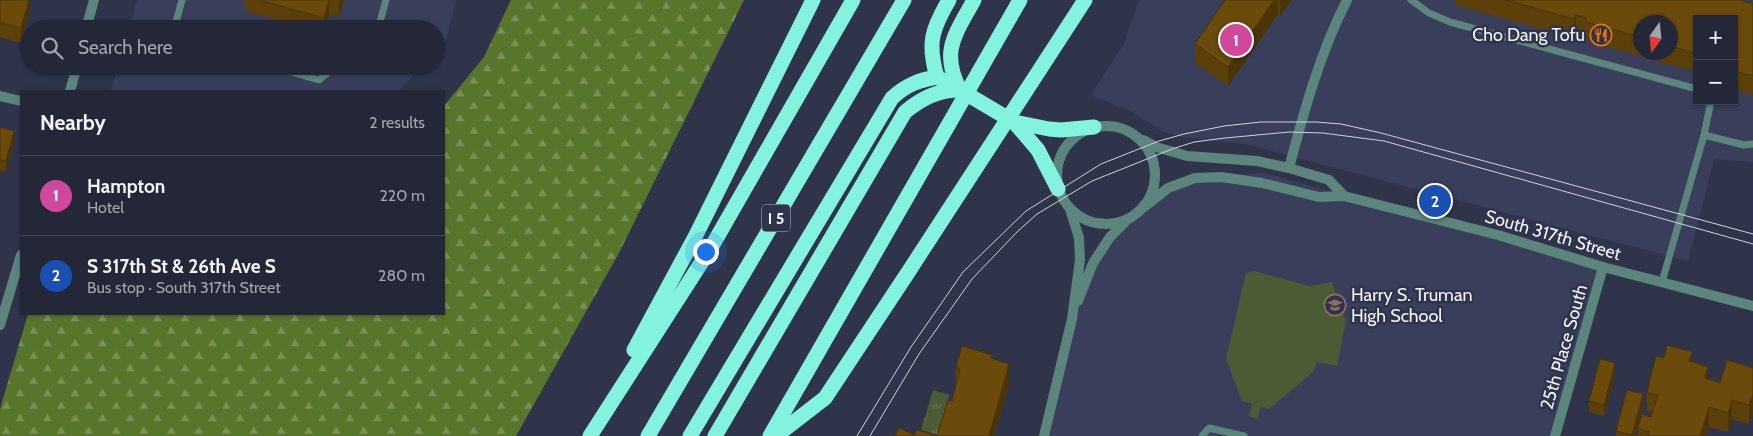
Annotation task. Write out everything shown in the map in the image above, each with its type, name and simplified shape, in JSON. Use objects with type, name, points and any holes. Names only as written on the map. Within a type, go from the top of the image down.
[{"type":"highway","points":[[589,436],[694,237],[813,0]]},
{"type":"highway","points":[[589,436],[712,246],[853,0]]},
{"type":"highway","name":"I 5","points":[[648,436],[904,0]]},
{"type":"highway","points":[[949,0],[935,24],[932,38],[933,64],[938,77],[1014,122],[1038,150],[1058,189]]},
{"type":"highway","points":[[960,90],[952,75],[949,60],[950,48],[974,0]]},
{"type":"highway","points":[[770,436],[1020,0]]},
{"type":"highway","points":[[776,436],[825,398],[1084,0]]},
{"type":"highway","points":[[690,436],[892,98],[913,83],[938,77]]},
{"type":"highway","points":[[715,436],[905,112],[919,101],[933,94],[946,90],[960,90]]},
{"type":"highway","points":[[1014,122],[1048,129],[1094,127]]},
{"type":"street","points":[[88,20],[94,0]]},
{"type":"street","points":[[1289,168],[1299,129],[1323,54],[1347,0]]},
{"type":"street","points":[[70,90],[74,75]]},
{"type":"street","points":[[0,96],[20,101]]},
{"type":"street","points":[[1072,319],[1093,263],[1110,237],[1144,207],[1152,193],[1156,178],[1154,162],[1147,148],[1136,136],[1124,129],[1109,126],[1094,127],[1079,133],[1068,144],[1060,158],[1056,173],[1058,189],[1063,200],[1082,219],[1097,224],[1112,224],[1128,220]]},
{"type":"street","name":"South 317th Street","points":[[1136,136],[1156,147],[1187,156],[1257,161],[1289,168],[1329,180],[1344,196]]},
{"type":"street","name":"South 317th Street","points":[[1144,207],[1168,188],[1196,178],[1221,177],[1262,183],[1319,197],[1344,196],[1498,235],[1603,267],[1753,306]]},
{"type":"street","points":[[1045,436],[1072,319],[1080,260],[1079,238],[1070,209]]},
{"type":"street","points":[[0,325],[20,258]]},
{"type":"street","name":"25th Place South","points":[[1556,436],[1603,267]]},
{"type":"lane","points":[[176,20],[182,0]]},
{"type":"lane","points":[[380,20],[386,0]]},
{"type":"lane","points":[[1411,0],[1428,13],[1450,22],[1693,87]]},
{"type":"lane","points":[[302,75],[319,80],[325,75]]},
{"type":"lane","points":[[1662,282],[1704,135],[1710,105]]},
{"type":"lane","points":[[1704,135],[1744,145],[1753,144]]},
{"type":"lane","points":[[1202,436],[1209,428],[1244,436]]},
{"type":"shaded area","points":[[137,0],[456,0],[445,43],[445,20],[131,20]]},
{"type":"shaded area","points":[[1141,0],[1753,0],[1753,162],[1714,159],[1688,261],[1245,144],[1181,137],[1162,131],[1132,112],[1091,95],[1123,45]]},
{"type":"shaded area","points":[[115,75],[414,75],[399,90],[111,90]]},
{"type":"shaded area","name":"Harry S. Truman High School","points":[[1265,173],[1603,267],[1555,436],[1044,436],[1072,319],[1093,263],[1128,220],[1144,207],[1195,178]]},
{"type":"green space","points":[[511,0],[744,0],[620,251],[516,436],[0,436],[0,409],[28,315],[445,315],[445,105],[484,57]]},
{"type":"green space","points":[[1254,271],[1309,286],[1332,282],[1346,321],[1337,366],[1317,362],[1314,371],[1269,409],[1261,407],[1257,419],[1249,416],[1252,404],[1242,401],[1226,359],[1246,273]]},
{"type":"green space","points":[[933,390],[949,395],[938,435],[921,430]]},
{"type":"building","points":[[0,0],[29,0],[23,20],[20,20],[20,28],[0,22]]},
{"type":"building","points":[[260,0],[329,0],[324,18]]},
{"type":"building","points":[[1225,0],[1274,0],[1228,67],[1195,44]]},
{"type":"building","points":[[1506,0],[1739,0],[1753,4],[1753,76],[1738,72],[1738,15],[1693,15],[1693,52],[1678,48],[1678,15],[1633,15],[1633,35],[1586,22],[1586,18],[1576,15],[1574,19]]},
{"type":"building","points":[[0,127],[14,131],[6,161],[0,160]]},
{"type":"building","points":[[1667,345],[1692,352],[1689,361],[1708,367],[1705,378],[1720,383],[1727,360],[1753,368],[1753,394],[1749,405],[1732,400],[1728,413],[1709,407],[1700,436],[1648,436],[1649,432],[1638,428],[1642,414],[1651,417],[1658,395],[1647,392],[1656,356],[1664,358]]},
{"type":"building","points":[[962,346],[992,355],[991,358],[1009,364],[989,436],[937,436],[948,401],[952,401],[960,369],[956,367]]},
{"type":"building","points":[[1600,359],[1615,363],[1604,405],[1589,401]]},
{"type":"building","points":[[1627,390],[1643,394],[1632,435],[1616,431]]},
{"type":"building","points":[[899,428],[914,435],[917,430],[937,436],[895,436]]},
{"type":"tram line","points":[[857,436],[911,347],[963,272],[1026,211],[1101,164],[1159,141],[1184,134],[1224,126],[1261,122],[1341,124],[1381,133],[1753,234]]},
{"type":"tram line","points":[[870,436],[919,354],[972,279],[1017,232],[1037,214],[1092,181],[1194,142],[1289,132],[1323,133],[1384,141],[1753,244]]},
{"type":"place","name":"Cho Dang Tofu","points":[[1601,35]]},
{"type":"place","name":"Hampton","points":[[1236,40]]},
{"type":"place","name":"S 317th St & 26th Ave S","points":[[1435,201]]},
{"type":"place","name":"Harry S. Truman High School","points":[[1335,305]]}]
